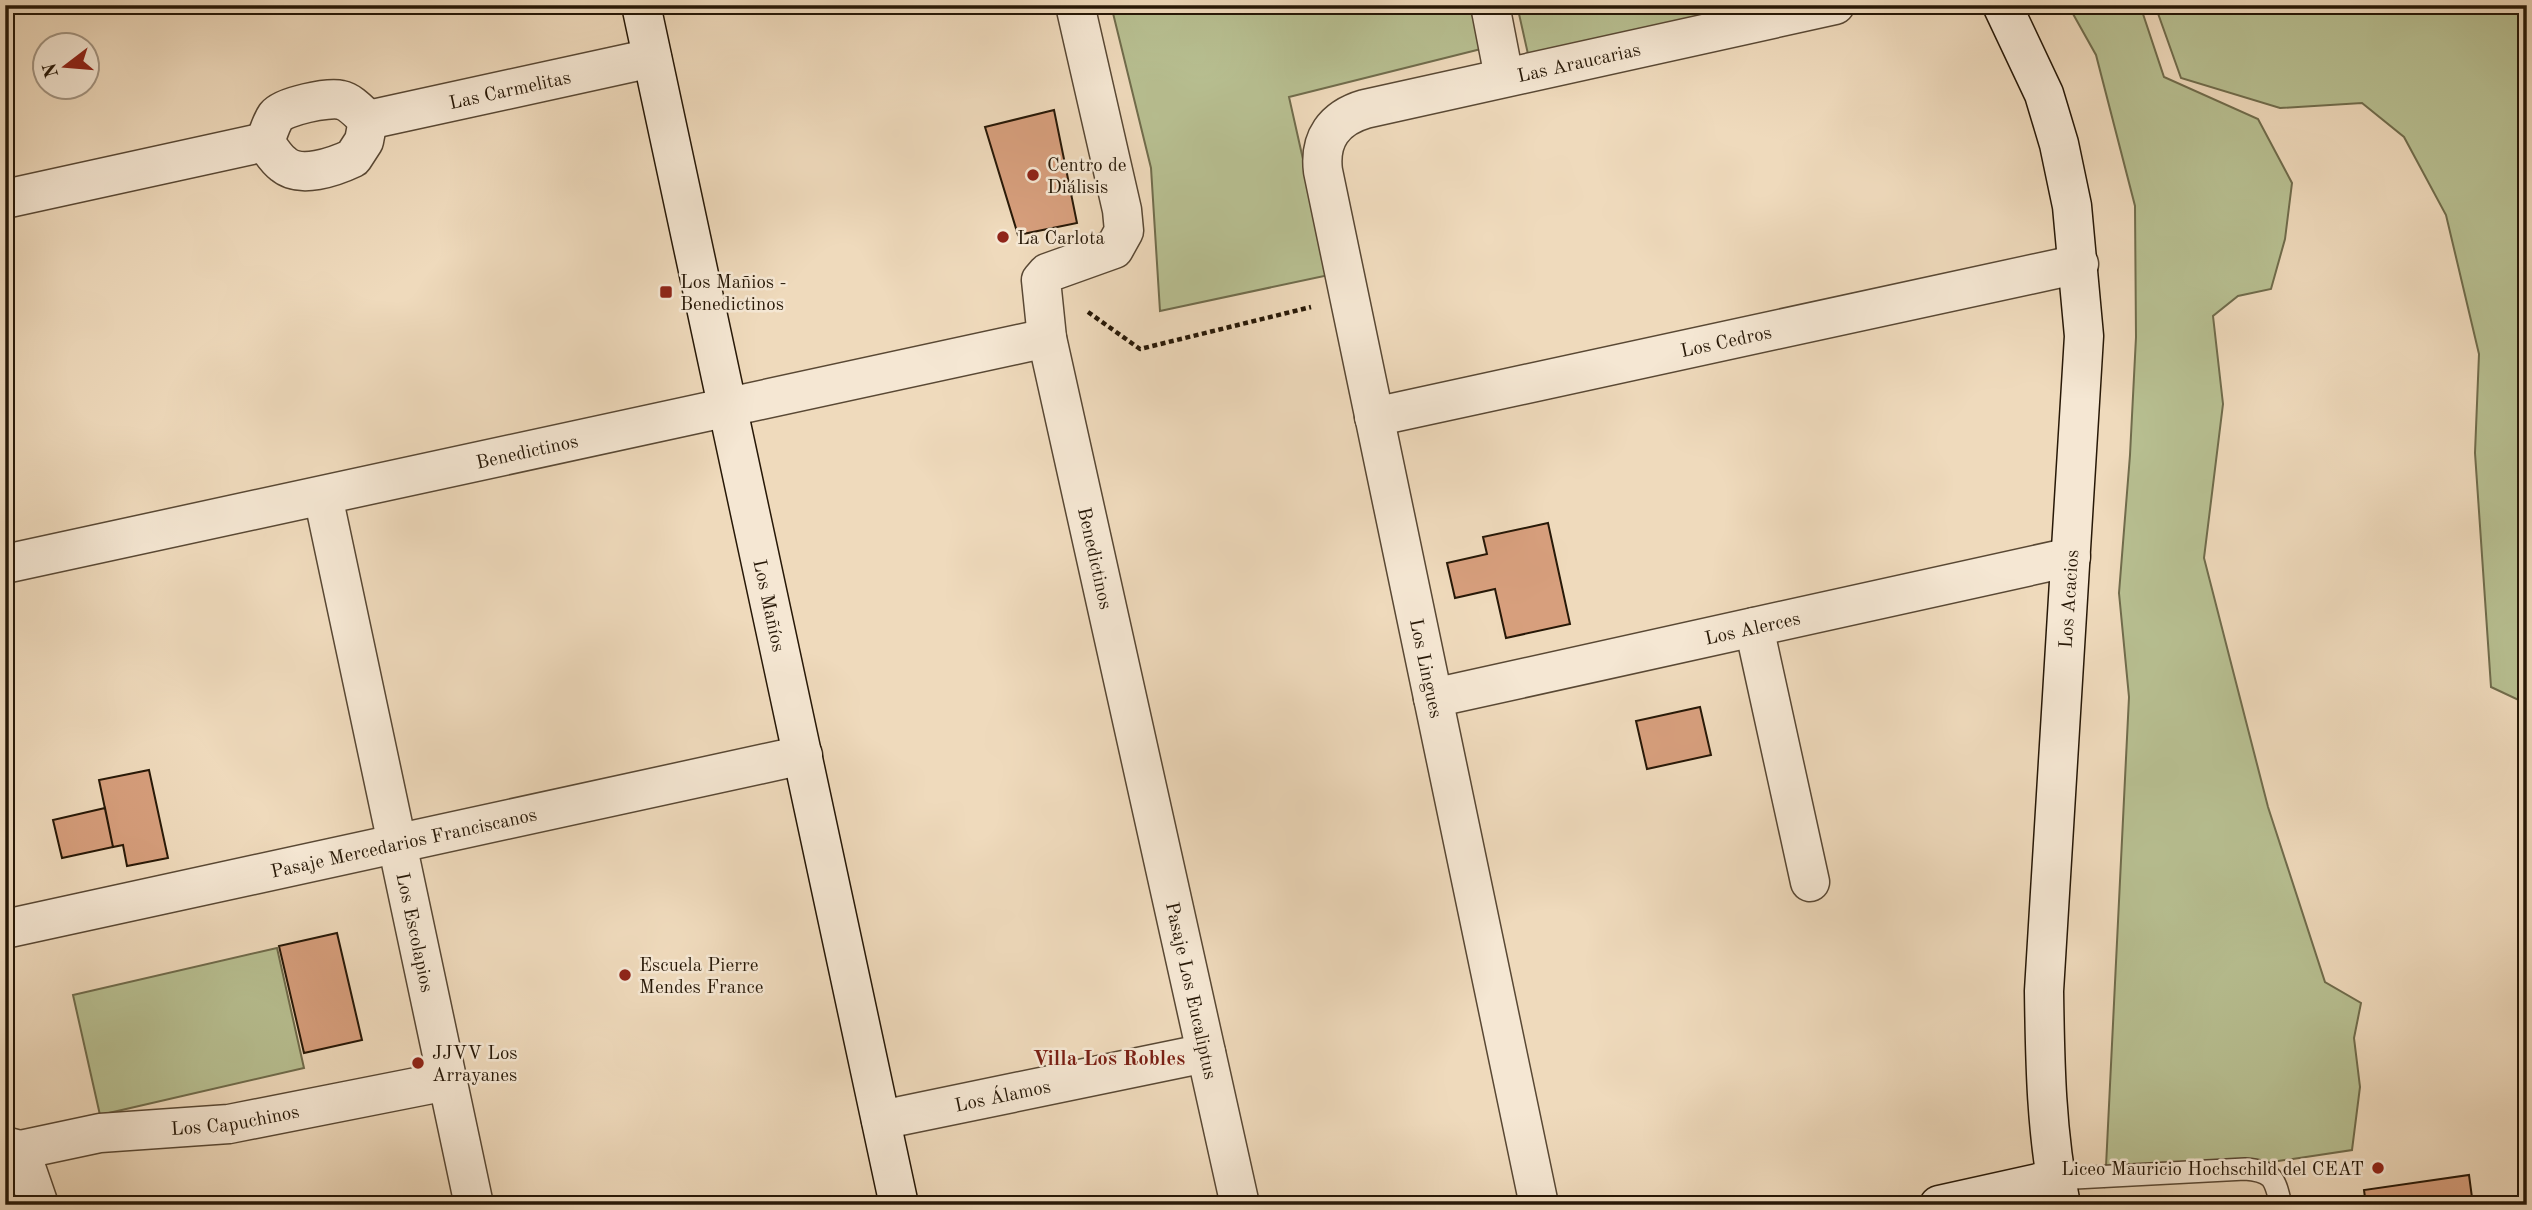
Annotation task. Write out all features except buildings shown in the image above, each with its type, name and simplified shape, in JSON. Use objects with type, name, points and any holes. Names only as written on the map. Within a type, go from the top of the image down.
[{"type":"street","name":"Los Mañíos","points":[[641,5],[899,1205]]},
{"type":"street","points":[[1041,280],[1047,273],[1114,249],[1124,232],[1122,210],[1075,5]]},
{"type":"street","points":[[1490,5],[1504,77]]},
{"type":"street","name":"Las Araucarias","points":[[1329,132],[1338,121],[1351,113],[1835,5]]},
{"type":"street","name":"Los Acacios","points":[[2002,5],[2044,94],[2059,144],[2072,206],[2084,336],[2044,991],[2046,1085],[2059,1192]]},
{"type":"street","name":"Las Carmelitas","points":[[368,120],[652,58]]},
{"type":"street","points":[[326,99],[339,99],[348,103],[368,120],[364,141],[353,158],[310,171],[302,172],[281,163],[265,142],[278,114],[326,99]]},
{"type":"street","name":"Los Lingues","points":[[1329,132],[1321,158],[1323,172],[1539,1205]]},
{"type":"street","points":[[5,199],[265,142]]},
{"type":"street","name":"Los Cedros","points":[[1374,416],[2079,264]]},
{"type":"street","name":"Benedictinos","points":[[1041,280],[1047,338],[1146,777]]},
{"type":"street","name":"Benedictinos","points":[[5,564],[1047,338]]},
{"type":"street","name":"Los Escolapios","points":[[323,496],[474,1205]]},
{"type":"street","name":"Los Alerces","points":[[1433,698],[2071,557]]},
{"type":"street","points":[[1754,627],[1810,882]]},
{"type":"street","name":"Pasaje Mercedarios Franciscanos","points":[[5,929],[803,755]]},
{"type":"street","name":"Pasaje Los Eucaliptus","points":[[1146,777],[1240,1205]]},
{"type":"street","name":"Los Álamos","points":[[881,1120],[1206,1053]]},
{"type":"street","name":"Los Capuchinos","points":[[13,1148],[100,1133],[229,1124],[447,1081]]},
{"type":"street","points":[[13,1148],[39,1205]]},
{"type":"street","points":[[1938,1205],[2059,1192]]},
{"type":"lane","points":[[2059,1192],[2245,1169],[2262,1170],[2275,1181],[2281,1205]]},
{"type":"path","points":[[1041,280],[1140,349],[1350,298]]},
{"type":"green space","points":[[1111,5],[1470,5],[1481,49],[1289,97],[1329,275],[1160,311],[1151,168]]},
{"type":"green space","points":[[1517,5],[1788,5],[1530,63]]},
{"type":"green space","points":[[2068,5],[2140,5],[2164,77],[2258,119],[2292,183],[2285,239],[2271,289],[2238,296],[2213,316],[2223,404],[2204,558],[2268,807],[2325,982],[2361,1003],[2354,1038],[2360,1087],[2352,1150],[2105,1187],[2129,697],[2119,593],[2136,337],[2135,206],[2096,55]]},
{"type":"green space","points":[[2155,5],[2527,5],[2527,704],[2491,687],[2475,453],[2479,354],[2446,215],[2404,137],[2362,103],[2280,108],[2181,78]]},
{"type":"green space","points":[[277,948],[304,1068],[100,1115],[73,995]]},
{"type":"place","name":"Centro de Diálisis","points":[[1033,175]]},
{"type":"place","name":"La Carlota","points":[[1003,237]]},
{"type":"place","name":"Los Mañios - Benedictinos","points":[[666,292]]},
{"type":"place","name":"Escuela Pierre Mendes France","points":[[625,975]]},
{"type":"place","name":"JJVV Los Arrayanes","points":[[418,1063]]},
{"type":"place","name":"Liceo Mauricio Hochschild del CEAT","points":[[2378,1168]]},
{"type":"district","name":"Villa Los Robles","points":[[1109,1058]]}]
